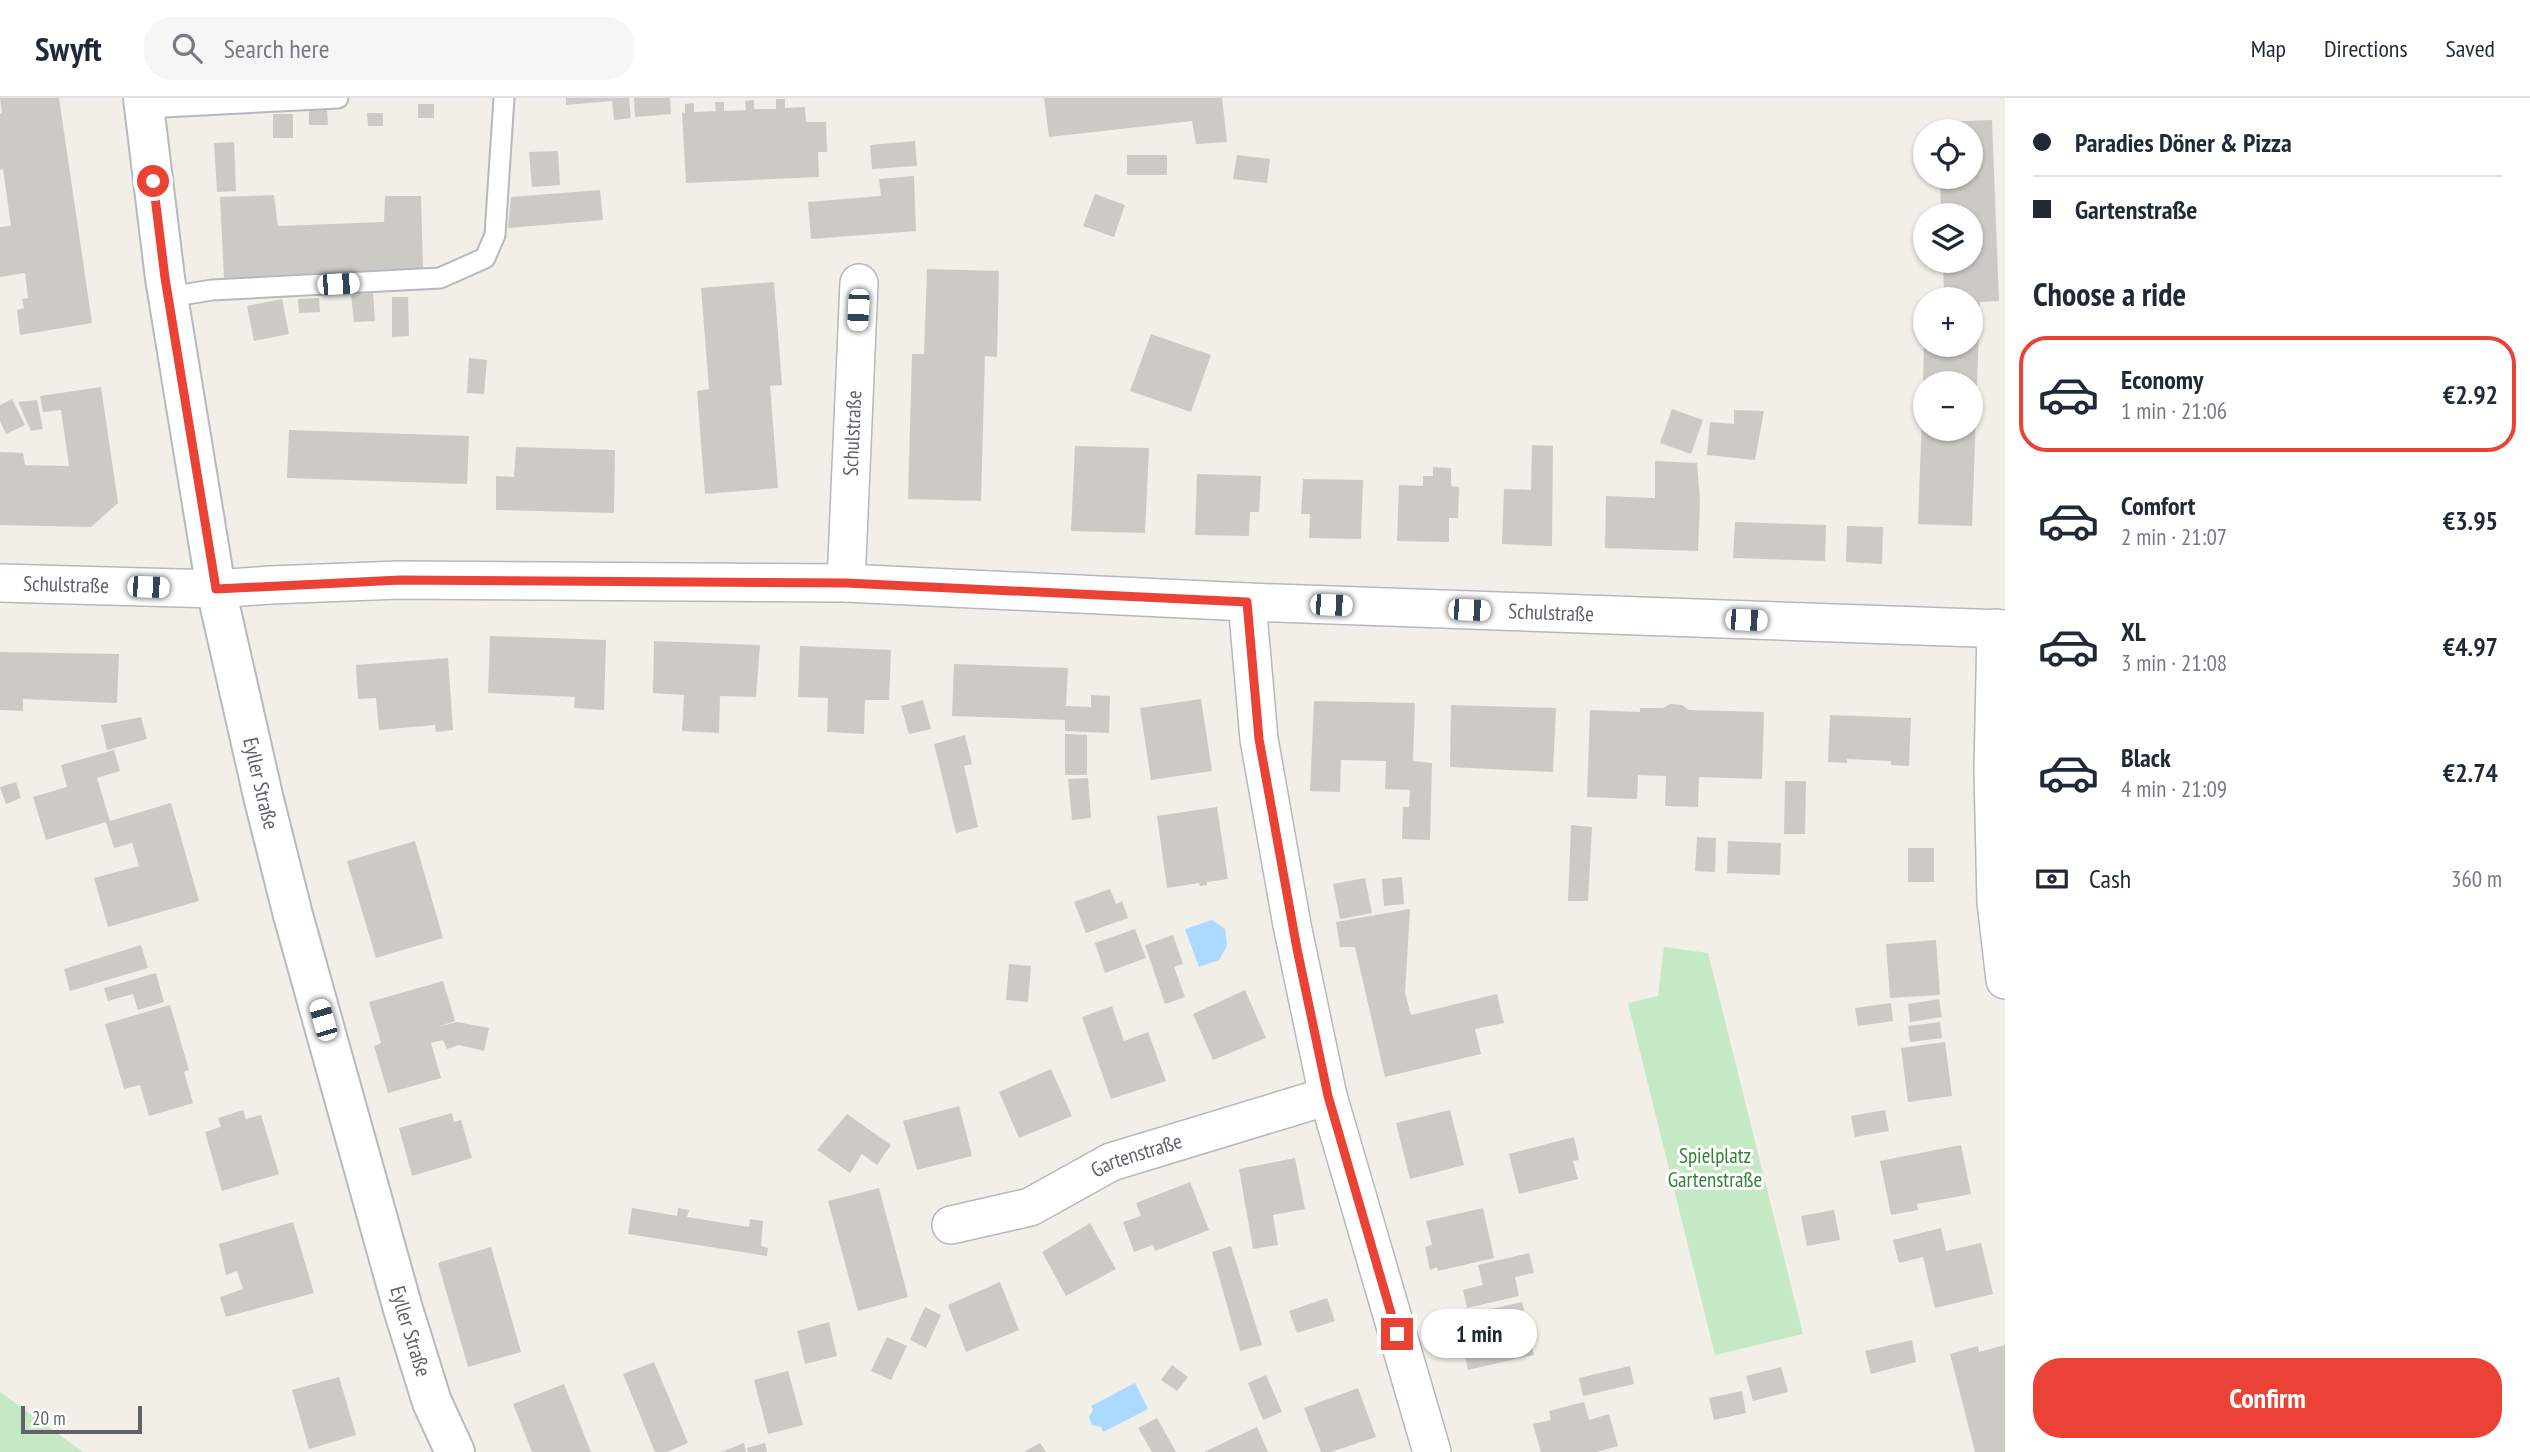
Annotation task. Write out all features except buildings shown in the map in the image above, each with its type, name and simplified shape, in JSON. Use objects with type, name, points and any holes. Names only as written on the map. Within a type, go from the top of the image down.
[{"type":"main road","name":"Eyller Straße","points":[[143,103],[169,297],[216,589],[293,915],[403,1309],[432,1402],[454,1452]]},
{"type":"street","name":"Schulstraße","points":[[846,583],[859,283]]},
{"type":"street","name":"Schulstraße","points":[[0,583],[216,589],[400,580],[846,583],[1247,602],[2000,628]]},
{"type":"street","points":[[1247,602],[1259,739],[1292,925],[1328,1096],[1432,1452]]},
{"type":"street","points":[[2000,628],[1993,771],[1996,889],[2005,980]]},
{"type":"street","name":"Gartenstraße","points":[[951,1225],[1030,1208],[1111,1162],[1328,1096]]},
{"type":"lane","points":[[143,103],[338,98]]},
{"type":"lane","points":[[169,297],[212,290],[440,278],[485,258],[495,235],[504,98]]},
{"type":"green space","name":"Spielplatz Gartenstraße","points":[[1664,947],[1708,953],[1803,1334],[1715,1355],[1628,1003],[1658,996]]},
{"type":"green space","points":[[0,1392],[83,1452],[0,1452]]},
{"type":"water","points":[[1212,920],[1225,929],[1227,946],[1219,960],[1199,967],[1185,929]]},
{"type":"water","points":[[1135,1383],[1148,1409],[1103,1432],[1101,1427],[1092,1425],[1089,1417],[1093,1410],[1091,1406]]},
{"type":"route","points":[[153,181],[165,278],[216,589],[400,580],[846,583],[1247,602],[1259,739],[1297,949],[1328,1096],[1397,1334]]}]
